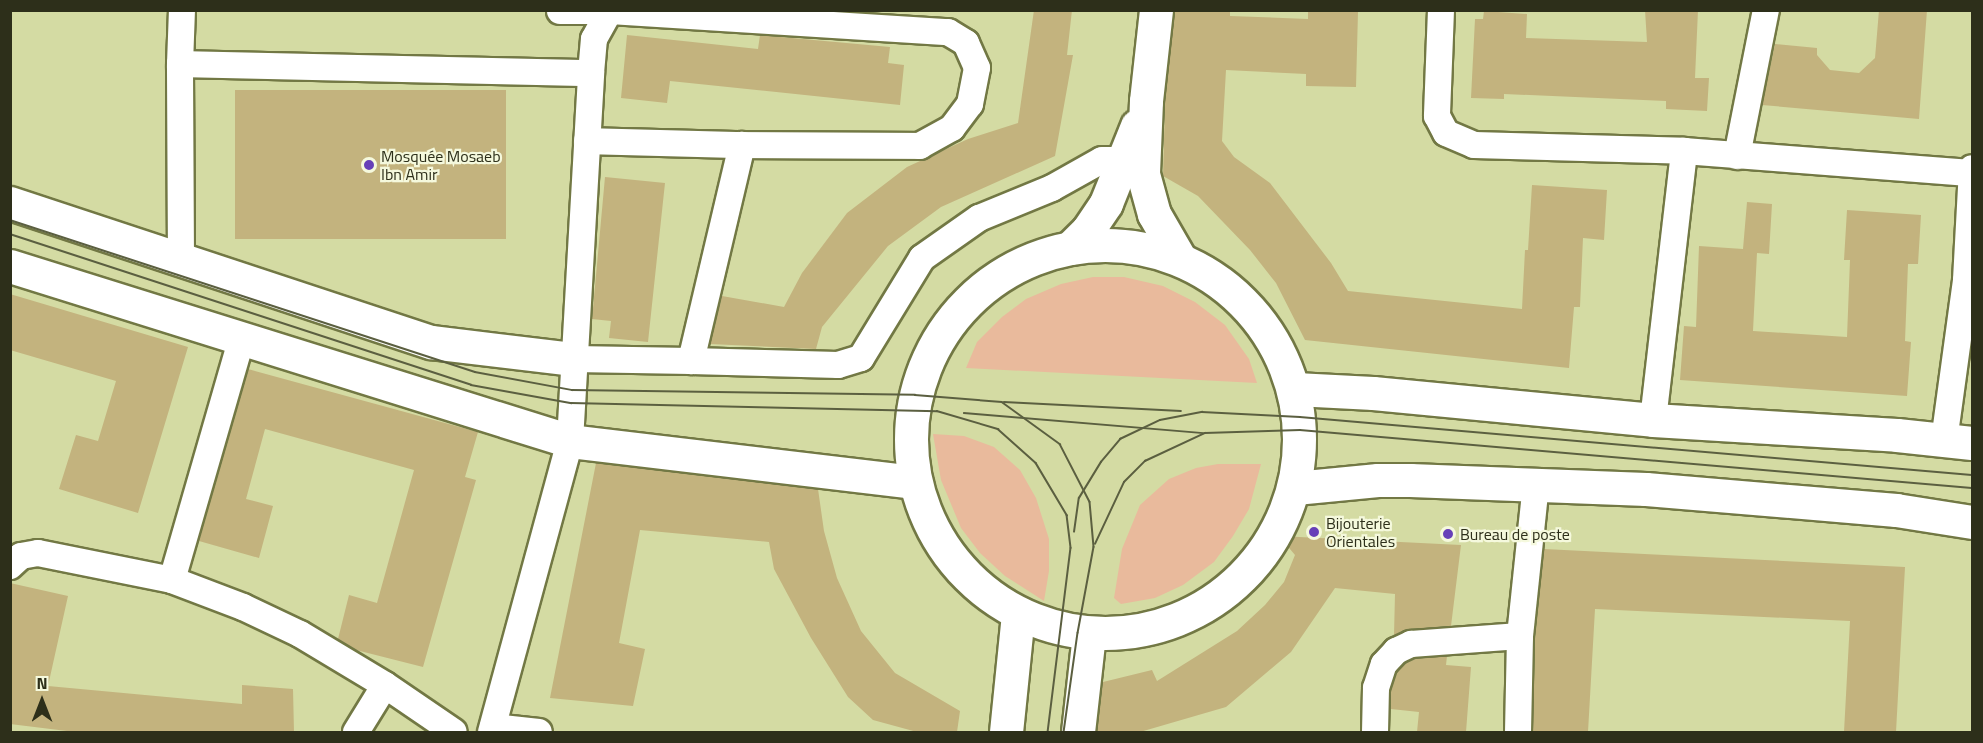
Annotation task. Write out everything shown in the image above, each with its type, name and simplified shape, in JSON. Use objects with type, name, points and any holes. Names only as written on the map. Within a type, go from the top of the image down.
[{"type":"main road","points":[[1156,10],[1146,102],[1143,174],[1154,214],[1180,259]]},
{"type":"main road","points":[[1070,248],[1088,230],[1106,203],[1146,102]]},
{"type":"main road","points":[[10,203],[431,342],[574,359]]},
{"type":"main road","points":[[1126,246],[1180,259],[1231,290],[1271,335],[1295,389],[1301,431],[1295,488],[1274,538],[1240,581],[1196,612],[1144,630],[1089,634],[1061,629],[1018,614],[971,581],[935,536],[914,482],[910,446],[915,395],[930,353],[948,324],[987,284],[1026,261],[1070,248],[1126,246]]},
{"type":"main road","points":[[10,266],[570,441],[914,482]]},
{"type":"main road","points":[[1295,389],[1373,393],[1653,420],[1897,435],[1958,442]]},
{"type":"main road","points":[[1295,488],[1378,480],[1646,489],[1884,509],[1972,522]]},
{"type":"main road","points":[[1006,732],[1018,614]]},
{"type":"main road","points":[[1077,732],[1089,634]]},
{"type":"street","points":[[182,10],[180,64],[182,261]]},
{"type":"street","points":[[1441,10],[1437,116],[1446,133],[1474,145],[1684,151],[1972,171],[1972,215],[1966,280],[1958,442]]},
{"type":"street","points":[[1737,156],[1766,10]]},
{"type":"street","points":[[560,11],[610,11],[948,32],[966,43],[977,68],[970,104],[952,128],[920,147],[587,141]]},
{"type":"street","points":[[560,11],[594,39]]},
{"type":"street","points":[[539,732],[492,730],[570,441],[594,39],[610,11]]},
{"type":"street","points":[[180,64],[591,73]]},
{"type":"street","points":[[691,360],[742,145]]},
{"type":"street","points":[[1653,420],[1684,151]]},
{"type":"street","points":[[574,359],[838,365],[861,358],[922,258],[980,218],[1052,188],[1101,160],[1123,160]]},
{"type":"street","points":[[172,580],[242,337]]},
{"type":"street","points":[[1518,732],[1520,636],[1536,485]]},
{"type":"street","points":[[10,566],[21,556],[38,553],[172,580],[243,607],[300,634],[385,685],[454,732]]},
{"type":"street","points":[[1375,732],[1376,688],[1384,664],[1396,651],[1411,644],[1520,636]]},
{"type":"street","points":[[356,732],[385,685]]},
{"type":"shaded area","points":[[1093,277],[1124,277],[1163,286],[1195,302],[1225,325],[1249,359],[1257,383],[966,368],[977,342],[1002,317],[1026,299],[1061,284]]},
{"type":"shaded area","points":[[933,434],[964,436],[994,447],[1020,470],[1036,498],[1049,539],[1049,571],[1044,601],[1005,576],[980,553],[961,528],[941,480]]},
{"type":"shaded area","points":[[1218,464],[1261,464],[1249,509],[1233,536],[1214,562],[1183,585],[1155,598],[1121,604],[1114,598],[1122,549],[1140,505],[1169,479],[1196,468]]},
{"type":"building","points":[[1034,10],[1072,10],[1067,55],[1073,55],[1055,156],[941,207],[888,246],[822,327],[816,349],[710,344],[722,296],[784,307],[802,273],[847,213],[907,167],[968,139],[1018,123]]},
{"type":"building","points":[[1174,10],[1230,10],[1230,16],[1308,19],[1308,11],[1358,12],[1356,87],[1306,86],[1306,74],[1226,70],[1222,141],[1234,157],[1270,183],[1331,263],[1348,291],[1522,309],[1532,185],[1607,190],[1604,240],[1583,238],[1580,307],[1574,307],[1569,368],[1305,340],[1276,283],[1250,250],[1198,196],[1163,176],[1165,102]]},
{"type":"building","points":[[1645,10],[1698,10],[1695,78],[1709,78],[1707,111],[1666,109],[1666,101],[1504,94],[1504,99],[1471,98],[1475,19],[1483,19],[1484,11],[1527,14],[1526,38],[1647,42]]},
{"type":"building","points":[[1879,10],[1927,10],[1919,119],[1762,105],[1775,44],[1817,48],[1817,55],[1830,70],[1859,73],[1875,58]]},
{"type":"building","points":[[627,35],[758,49],[760,35],[890,47],[888,63],[904,65],[900,105],[670,81],[667,103],[621,98]]},
{"type":"building","name":"Mosquée Mosaeb Ibn Amir","points":[[235,90],[506,90],[506,239],[235,239]]},
{"type":"building","points":[[605,177],[665,183],[648,342],[609,338],[611,321],[592,319]]},
{"type":"building","points":[[1747,202],[1772,204],[1769,254],[1757,253],[1753,331],[1847,337],[1850,260],[1844,260],[1847,210],[1921,215],[1918,264],[1908,264],[1905,341],[1911,342],[1907,396],[1680,380],[1684,326],[1696,327],[1699,246],[1743,249]]},
{"type":"building","points":[[10,294],[188,347],[138,513],[59,489],[76,435],[98,441],[116,381],[10,350]]},
{"type":"building","points":[[248,369],[478,432],[465,477],[476,480],[423,667],[356,650],[338,639],[349,595],[377,603],[414,470],[265,429],[246,499],[273,506],[259,558],[199,541]]},
{"type":"building","points":[[596,463],[818,489],[824,531],[837,578],[861,631],[895,673],[960,711],[957,732],[917,732],[873,720],[848,697],[811,638],[774,569],[769,542],[640,530],[619,643],[645,649],[633,706],[550,698]]},
{"type":"building","points":[[1279,536],[1461,545],[1451,626],[1410,629],[1394,635],[1395,594],[1335,588],[1291,652],[1226,707],[1140,732],[1097,732],[1103,682],[1152,670],[1157,681],[1237,631],[1265,605],[1284,582],[1295,555]]},
{"type":"building","points":[[1544,549],[1905,567],[1896,732],[1844,732],[1850,621],[1595,609],[1588,732],[1533,732],[1535,637]]},
{"type":"building","points":[[10,583],[68,596],[48,686],[242,704],[242,685],[293,689],[294,732],[75,732],[10,724]]},
{"type":"building","points":[[1447,656],[1446,665],[1471,667],[1466,732],[1417,732],[1419,712],[1391,709],[1391,691],[1397,672],[1405,663],[1415,659]]},
{"type":"tram line","points":[[10,220],[475,372],[572,390],[915,395],[1002,402],[1060,444],[1090,502],[1094,547],[1078,633],[1064,732]]},
{"type":"tram line","points":[[10,234],[471,385],[571,403],[937,411],[998,429],[1036,463],[1067,515],[1071,548],[1048,732]]},
{"type":"tram line","points":[[1004,402],[1181,411]]},
{"type":"tram line","points":[[1074,532],[1079,498],[1101,462],[1120,439],[1160,420],[1202,412],[1300,417],[1972,475]]},
{"type":"tram line","points":[[964,413],[1203,433]]},
{"type":"tram line","points":[[1095,544],[1124,482],[1145,461],[1205,433],[1300,430],[1972,488]]},
{"type":"place","name":"Mosquée Mosaeb Ibn Amir","points":[[369,165]]},
{"type":"place","name":"Bijouterie Orientales","points":[[1314,532]]},
{"type":"place","name":"Bureau de poste","points":[[1448,534]]}]
